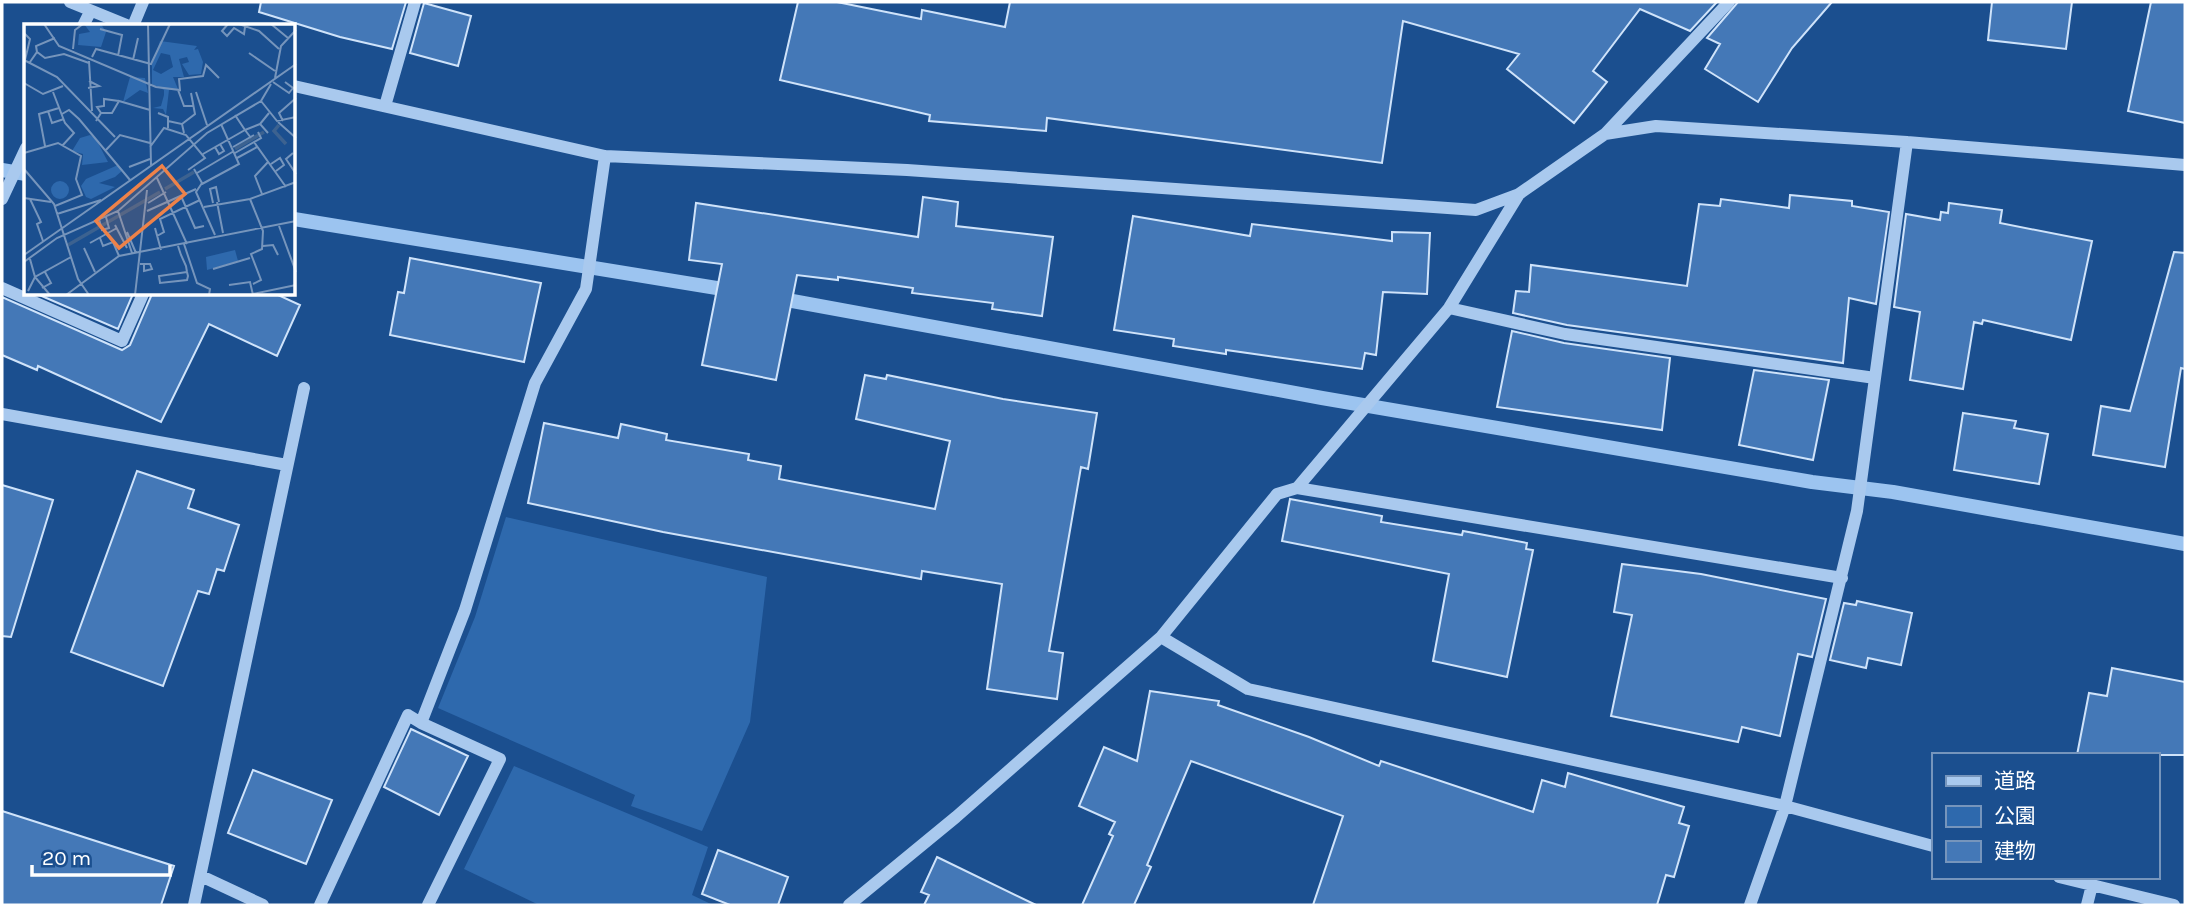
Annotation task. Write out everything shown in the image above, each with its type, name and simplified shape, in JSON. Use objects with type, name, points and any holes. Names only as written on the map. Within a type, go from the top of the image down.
[{"type":"street","points":[[70,2],[125,24]]},
{"type":"street","points":[[132,24],[143,2]]},
{"type":"street","points":[[385,106],[415,2]]},
{"type":"street","points":[[296,86],[605,156],[907,170],[1476,210],[1519,194],[1605,134],[1729,2]]},
{"type":"street","points":[[84,24],[90,12]]},
{"type":"street","points":[[1605,134],[1656,127],[1907,142],[2185,165]]},
{"type":"street","points":[[1750,905],[1785,806],[1857,511],[1907,142]]},
{"type":"street","points":[[2,200],[24,152]]},
{"type":"street","points":[[421,723],[465,610],[535,383],[586,289],[605,156]]},
{"type":"street","points":[[1297,488],[1349,430],[1449,308],[1519,194]]},
{"type":"street","points":[[2,288],[122,341],[142,296]]},
{"type":"street","points":[[1449,308],[1565,334],[1875,378]]},
{"type":"street","points":[[194,905],[304,388]]},
{"type":"street","points":[[2,414],[287,465]]},
{"type":"street","points":[[849,905],[1161,637],[1277,494],[1297,488],[1842,578]]},
{"type":"street","points":[[1161,637],[1248,689],[1785,806],[1932,846]]},
{"type":"street","points":[[320,905],[408,715],[500,759],[428,905]]},
{"type":"street","points":[[201,876],[263,905]]},
{"type":"street","points":[[2067,879],[2174,905]]},
{"type":"street","points":[[2087,905],[2092,885]]},
{"type":"green space","points":[[506,517],[767,577],[750,722],[702,831],[631,806],[635,795],[438,708],[475,617]]},
{"type":"green space","points":[[514,766],[708,847],[692,895],[713,905],[539,905],[464,869]]},
{"type":"building","points":[[261,2],[406,2],[392,49],[340,37],[259,12]]},
{"type":"building","points":[[798,2],[837,2],[921,19],[922,10],[1005,27],[1010,2],[1717,2],[1690,31],[1640,9],[1593,71],[1607,82],[1574,123],[1507,69],[1519,54],[1403,21],[1382,163],[1047,118],[1046,131],[929,121],[930,115],[780,80]]},
{"type":"building","points":[[1738,2],[1832,2],[1792,48],[1758,102],[1705,69],[1720,44],[1707,38]]},
{"type":"building","points":[[1992,2],[2072,2],[2066,49],[1988,40]]},
{"type":"building","points":[[2151,2],[2185,2],[2185,123],[2128,111]]},
{"type":"building","points":[[424,3],[471,16],[458,66],[410,53]]},
{"type":"building","points":[[1790,195],[1852,201],[1852,206],[1889,212],[1876,304],[1849,298],[1843,363],[1567,325],[1513,313],[1516,291],[1529,292],[1531,265],[1687,286],[1699,204],[1720,206],[1721,199],[1789,208]]},
{"type":"building","points":[[923,197],[958,202],[956,226],[1053,237],[1042,316],[992,309],[993,303],[912,293],[913,288],[838,277],[838,280],[797,275],[776,380],[702,365],[722,264],[689,260],[696,203],[918,237]]},
{"type":"building","points":[[1949,203],[2002,210],[2000,223],[2092,241],[2071,340],[1983,320],[1982,324],[1974,322],[1963,389],[1910,380],[1920,312],[1894,307],[1906,214],[1940,220],[1941,212],[1948,213]]},
{"type":"building","points":[[1133,216],[1250,236],[1252,224],[1392,241],[1392,232],[1430,233],[1427,294],[1383,292],[1376,355],[1365,353],[1362,369],[1226,350],[1226,354],[1173,346],[1174,339],[1114,330]]},
{"type":"building","points":[[2174,252],[2185,253],[2185,369],[2181,368],[2165,467],[2093,455],[2101,406],[2130,411]]},
{"type":"building","points":[[410,258],[541,283],[524,362],[390,335],[398,292],[404,293]]},
{"type":"building","points":[[42,296],[132,296],[118,329]]},
{"type":"building","points":[[151,296],[280,296],[300,305],[277,356],[209,324],[161,422],[38,366],[37,370],[2,355],[2,297],[122,350],[130,345]]},
{"type":"building","points":[[1512,331],[1564,343],[1670,358],[1662,430],[1497,407]]},
{"type":"building","points":[[1754,370],[1829,380],[1813,460],[1739,445]]},
{"type":"building","points":[[865,375],[886,379],[887,375],[1003,399],[1097,413],[1088,469],[1081,467],[1049,651],[1063,653],[1057,699],[987,689],[1002,584],[922,571],[921,579],[663,532],[528,503],[544,423],[618,438],[621,424],[667,434],[666,440],[749,454],[748,460],[781,466],[779,479],[935,509],[950,441],[856,419]]},
{"type":"building","points":[[1963,413],[2016,421],[2014,428],[2048,434],[2039,484],[1954,470]]},
{"type":"building","points":[[137,471],[194,490],[188,508],[239,525],[224,571],[217,569],[209,594],[198,591],[163,686],[71,652]]},
{"type":"building","points":[[2,485],[53,500],[11,637],[2,636]]},
{"type":"building","points":[[1290,499],[1382,516],[1381,522],[1462,535],[1463,531],[1527,543],[1526,549],[1533,550],[1507,677],[1433,661],[1449,574],[1282,541]]},
{"type":"building","points":[[1622,564],[1701,574],[1826,599],[1812,657],[1798,654],[1780,736],[1742,727],[1738,742],[1611,716],[1632,615],[1614,612]]},
{"type":"building","points":[[1857,601],[1912,613],[1901,665],[1868,658],[1866,668],[1830,660],[1844,603],[1856,605]]},
{"type":"building","points":[[2112,668],[2185,682],[2185,755],[2077,753],[2089,693],[2107,696]]},
{"type":"building","points":[[1150,691],[1219,701],[1218,705],[1309,737],[1379,766],[1381,761],[1533,812],[1542,780],[1565,787],[1568,773],[1684,807],[1679,823],[1689,826],[1674,877],[1666,875],[1657,905],[1313,905],[1343,816],[1191,761],[1147,865],[1151,867],[1134,905],[1082,905],[1113,836],[1109,834],[1115,822],[1079,806],[1104,747],[1137,761]]},
{"type":"building","points":[[411,729],[468,756],[439,815],[384,787]]},
{"type":"building","points":[[253,770],[332,800],[306,864],[228,833]]},
{"type":"building","points":[[2,811],[174,866],[161,905],[2,905]]},
{"type":"building","points":[[718,850],[788,877],[778,905],[730,905],[702,894]]},
{"type":"building","points":[[937,857],[1036,905],[924,905],[929,895],[921,892]]},
{"type":"waterway","points":[[2,170],[24,174]]},
{"type":"waterway","points":[[296,219],[735,291]]},
{"type":"waterway","points":[[776,298],[1322,398],[1812,482],[1893,492],[2185,544]]}]
